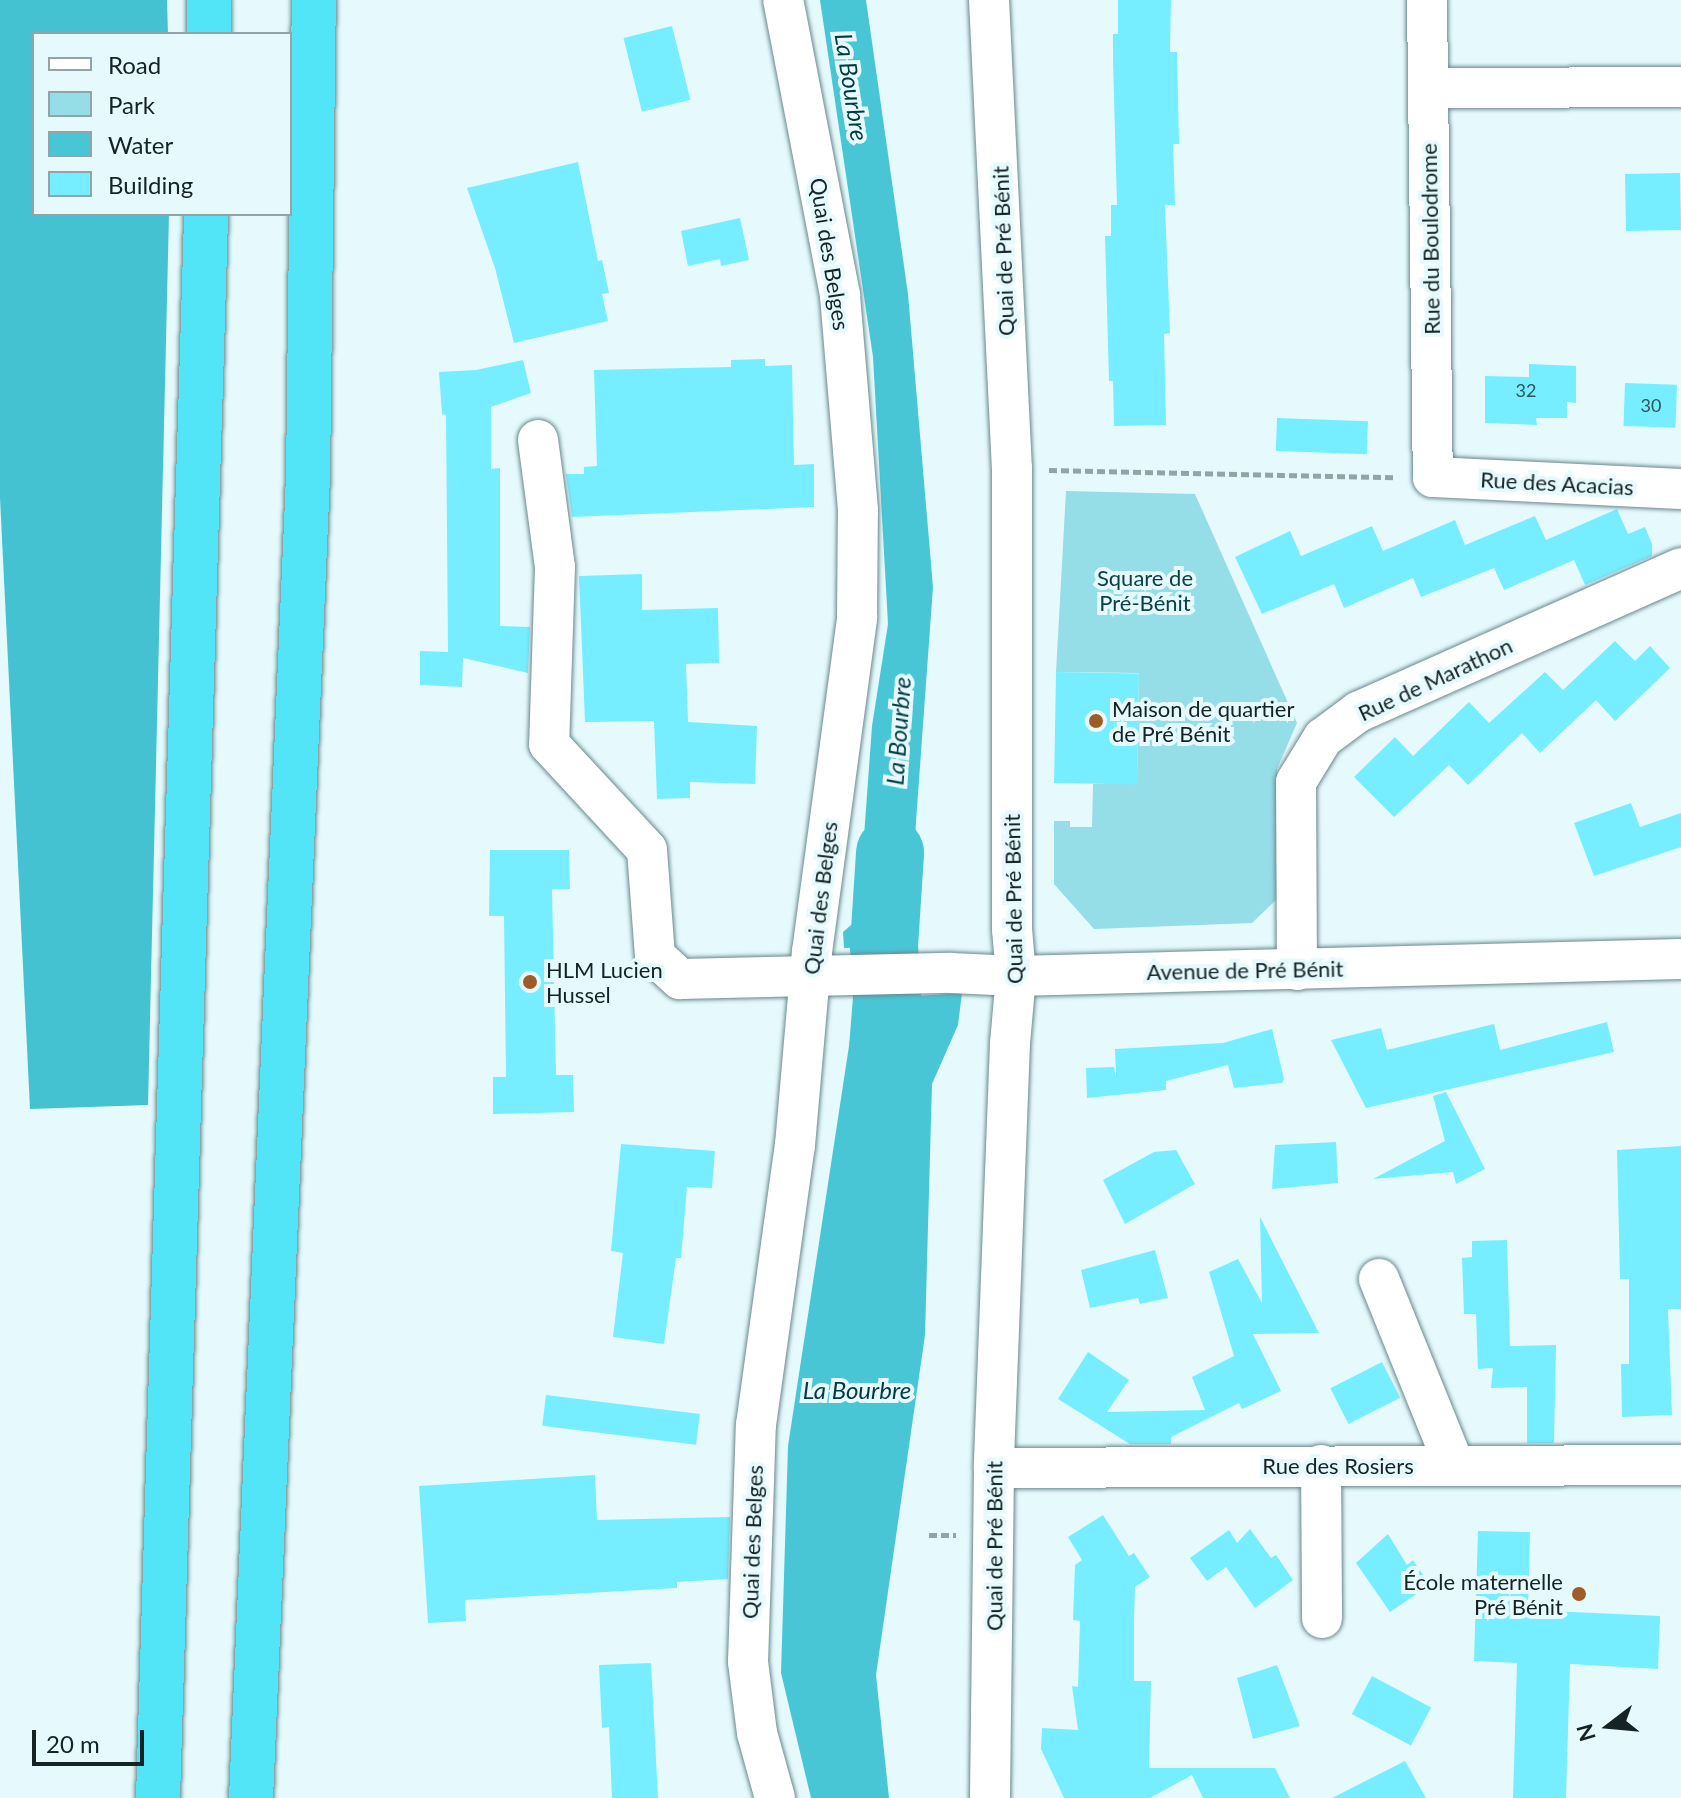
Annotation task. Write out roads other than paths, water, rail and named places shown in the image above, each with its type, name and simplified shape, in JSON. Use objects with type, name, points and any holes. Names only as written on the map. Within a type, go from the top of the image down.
[{"type":"highway","points":[[209,0],[209,32]]},
{"type":"highway","points":[[251,1798],[308,477],[314,0]]},
{"type":"highway","points":[[158,1798],[206,216]]},
{"type":"street","name":"Quai des Belges","points":[[775,1798],[757,1733],[748,1662],[756,1425],[795,1145],[823,976],[857,617],[858,510],[840,295],[783,0]]},
{"type":"street","name":"Quai de Pré Bénit","points":[[989,0],[1012,468],[1012,929],[1016,976],[1010,1043],[994,1468],[990,1798]]},
{"type":"street","name":"Rue du Boulodrome","points":[[1427,0],[1433,477]]},
{"type":"street","points":[[1429,88],[1681,87]]},
{"type":"street","name":"Avenue de Pré Bénit","points":[[538,440],[555,567],[549,744],[647,850],[655,956],[680,979],[951,973],[1016,976],[1681,959]]},
{"type":"street","name":"Rue des Acacias","points":[[1433,477],[1681,489]]},
{"type":"street","name":"Rue de Marathon","points":[[1297,970],[1296,782],[1323,738],[1358,712],[1681,568]]},
{"type":"street","points":[[1379,1279],[1454,1465]]},
{"type":"street","points":[[1321,1465],[1322,1618]]},
{"type":"street","name":"Rue des Rosiers","points":[[994,1468],[1681,1465]]},
{"type":"water","name":"La Bourbre","points":[[820,0],[866,0],[908,294],[933,587],[907,946],[844,948],[843,932],[858,919],[872,726],[888,624],[873,357]]},
{"type":"water","name":"La Bourbre","points":[[962,993],[958,1025],[932,1084],[925,1335],[876,1675],[889,1798],[811,1798],[781,1673],[788,1446],[856,1000]]},
{"type":"waterway","name":"La Bourbre","points":[[883,1049],[887,998],[884,946],[890,852]]},
{"type":"place","name":"Maison de quartier de Pré Bénit","points":[[1096,721]]},
{"type":"place","name":"HLM Lucien Hussel","points":[[530,982]]},
{"type":"place","name":"École maternelle Pré Bénit","points":[[1579,1594]]},
{"type":"park label","name":"Square de Pré-Bénit","points":[[1145,590]]}]
